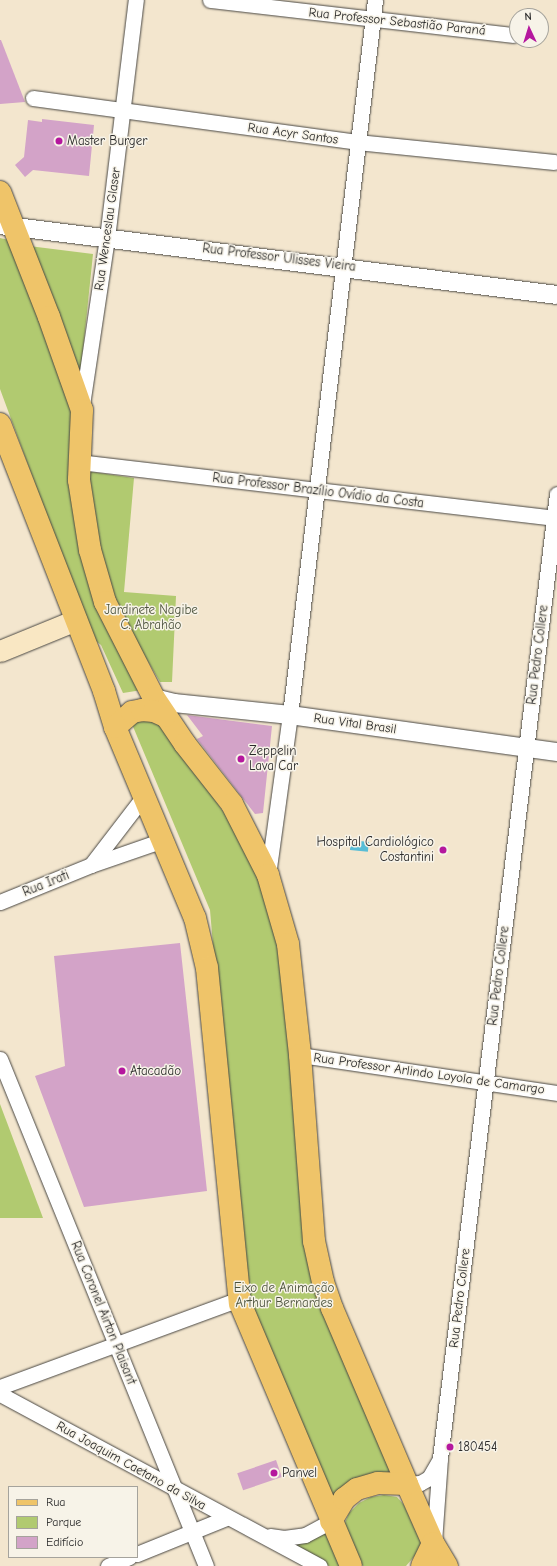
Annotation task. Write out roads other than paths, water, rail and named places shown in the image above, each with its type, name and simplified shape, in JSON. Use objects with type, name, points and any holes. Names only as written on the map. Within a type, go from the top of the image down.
[{"type":"main road","points":[[0,192],[7,226],[49,317],[82,410],[78,462],[90,550],[105,602],[154,698],[165,716],[232,804],[268,875],[288,944],[300,1056],[314,1242],[323,1282],[332,1308],[407,1484],[433,1543],[447,1566]]},
{"type":"main road","points":[[0,424],[104,691],[115,727],[195,918],[207,968],[239,1299],[351,1566]]},
{"type":"main road","points":[[0,651],[76,620]]},
{"type":"main road","points":[[104,691],[126,700],[154,698]]},
{"type":"main road","points":[[115,727],[127,715],[142,710],[154,711],[165,716]]},
{"type":"main road","points":[[331,1521],[344,1499],[357,1489],[378,1484],[407,1484]]},
{"type":"main road","points":[[422,1566],[433,1543]]},
{"type":"street","name":"Rua Wenceslau Glaser","points":[[82,410],[108,238],[136,0]]},
{"type":"street","name":"Rua Professor Sebastião Paraná","points":[[210,0],[372,21],[509,36]]},
{"type":"street","points":[[268,875],[290,715],[375,0]]},
{"type":"street","name":"Rua Acyr Santos","points":[[33,98],[357,142],[554,162]]},
{"type":"street","name":"Rua Professor Ulisses Vieira","points":[[7,226],[343,266],[557,295]]},
{"type":"street","name":"Rua Professor Brazílio Ovídio da Costa","points":[[78,462],[556,518]]},
{"type":"street","name":"Rua Pedro Collere","points":[[433,1543],[440,1458],[556,518],[557,494]]},
{"type":"street","name":"Rua Vital Brasil","points":[[154,698],[174,703],[290,715],[557,752]]},
{"type":"street","points":[[91,865],[144,796]]},
{"type":"street","name":"Rua Irati","points":[[0,902],[91,865],[163,840]]},
{"type":"street","name":"Rua Professor Arlindo Loyola de Camargo","points":[[300,1056],[557,1093]]},
{"type":"street","name":"Rua Coronel Airton Plaisant","points":[[0,1059],[206,1566]]},
{"type":"street","points":[[0,1387],[239,1299]]},
{"type":"street","name":"Rua Joaquim Caetano da Silva","points":[[0,1394],[226,1518],[264,1535],[320,1566]]},
{"type":"street","name":"Rua Pedro Collere","points":[[407,1484],[420,1483],[429,1478],[437,1469],[440,1458]]},
{"type":"street","points":[[138,1554],[192,1530],[226,1518]]},
{"type":"street","name":"Rua Joaquim Caetano da Silva","points":[[264,1535],[284,1538],[305,1535],[331,1521]]},
{"type":"street","points":[[108,1566],[127,1558]]},
{"type":"water","points":[[351,840],[369,842],[368,852],[350,850]]},
{"type":"place","name":"Master Burger","points":[[59,141]]},
{"type":"place","name":"Zeppelin Lava Car","points":[[241,759]]},
{"type":"place","name":"Hospital Cardiológico Costantini","points":[[443,850]]},
{"type":"place","name":"Atacadão","points":[[122,1071]]},
{"type":"place","name":"180454","points":[[450,1447]]},
{"type":"place","name":"Panvel","points":[[274,1473]]},
{"type":"park label","name":"Jardinete Nagibe C. Abrahão","points":[[151,618]]},
{"type":"park label","name":"Eixo de Animação Arthur Bernardes","points":[[284,1296]]}]
